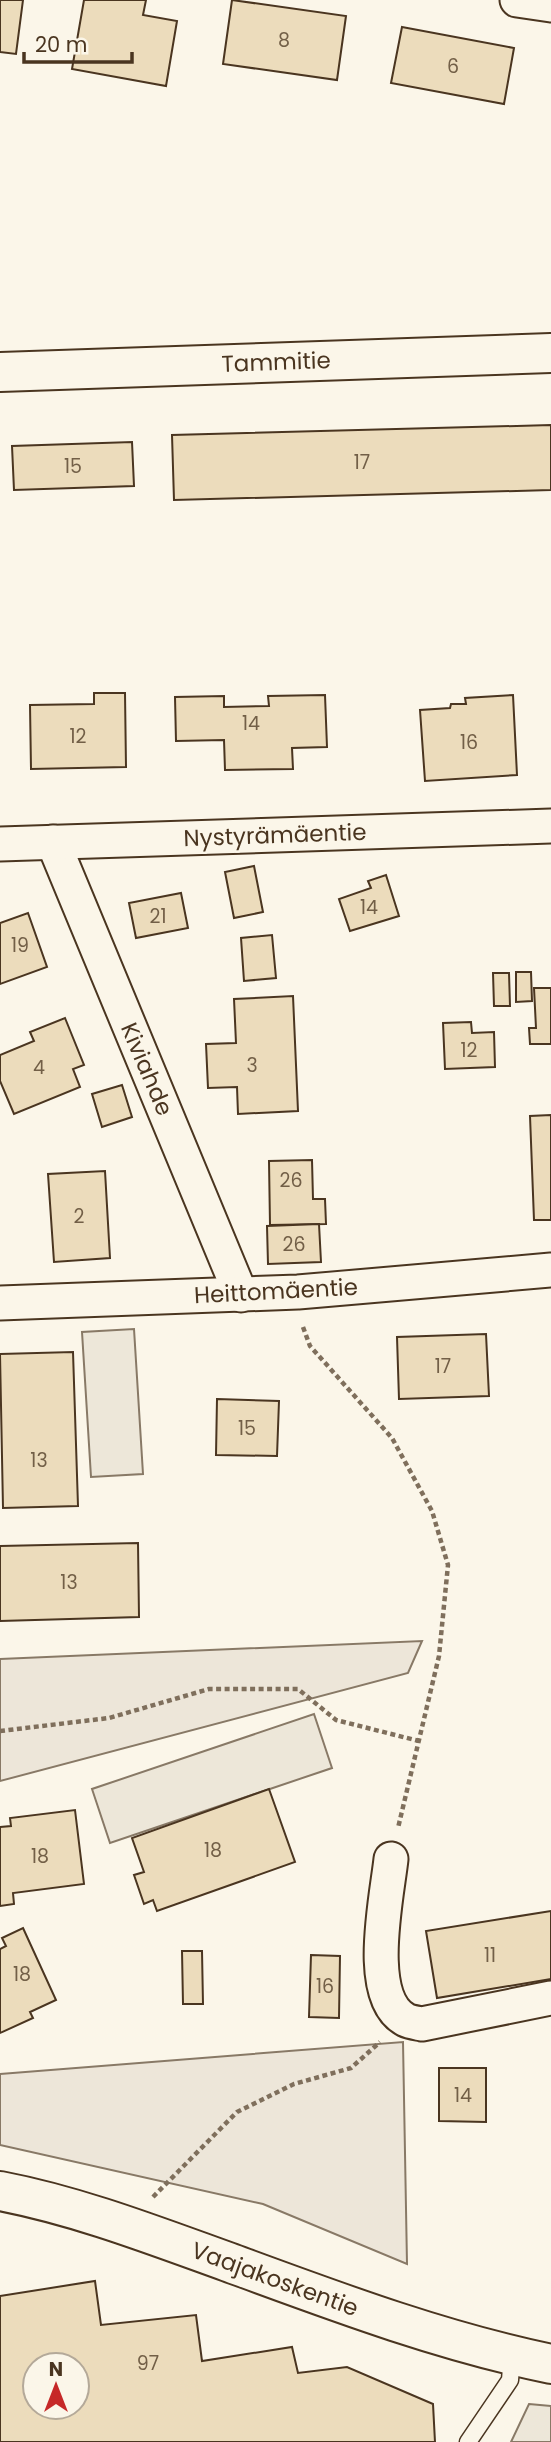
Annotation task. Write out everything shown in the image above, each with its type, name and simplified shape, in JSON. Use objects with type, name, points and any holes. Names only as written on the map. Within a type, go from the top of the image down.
[{"type":"main road","name":"Tammitie","points":[[0,372],[551,353]]},
{"type":"main road","name":"Vaajakoskentie","points":[[0,2191],[131,2227],[424,2332],[551,2364]]},
{"type":"street","points":[[517,0],[551,5]]},
{"type":"street","name":"Nystyrämäentie","points":[[0,844],[551,826]]},
{"type":"street","name":"Kiviahde","points":[[53,842],[241,1295]]},
{"type":"street","name":"Heittomäentie","points":[[0,1303],[298,1292],[551,1270]]},
{"type":"street","points":[[391,1859],[381,1959],[382,1983],[390,2002],[405,2020],[422,2024],[551,1998]]},
{"type":"lane","points":[[468,2442],[510,2380],[512,2356]]},
{"type":"path","points":[[298,1292],[299,1318],[310,1346],[392,1438],[432,1511],[448,1565],[439,1656],[391,1859]]},
{"type":"path","points":[[0,1731],[109,1718],[209,1689],[298,1689],[336,1720],[419,1741]]},
{"type":"path","points":[[147,2203],[237,2112],[294,2084],[351,2068],[405,2020]]},
{"type":"shaded area","points":[[134,1329],[143,1474],[91,1477],[82,1332]]},
{"type":"shaded area","points":[[422,1641],[408,1673],[0,1781],[0,1659]]},
{"type":"shaded area","points":[[314,1714],[332,1768],[110,1843],[92,1789]]},
{"type":"shaded area","points":[[403,2042],[407,2264],[263,2204],[0,2145],[0,2074]]},
{"type":"shaded area","points":[[529,2404],[551,2406],[551,2442],[511,2442]]},
{"type":"building","points":[[0,0],[23,0],[16,54],[0,52]]},
{"type":"building","points":[[84,0],[146,0],[143,15],[177,21],[166,86],[72,69]]},
{"type":"building","points":[[232,0],[346,16],[337,80],[223,64]]},
{"type":"building","points":[[402,27],[514,48],[504,104],[391,83]]},
{"type":"building","points":[[551,425],[551,490],[174,500],[172,435]]},
{"type":"building","points":[[132,442],[134,486],[14,490],[12,446]]},
{"type":"building","points":[[94,693],[125,693],[126,767],[31,769],[30,705],[94,704]]},
{"type":"building","points":[[325,695],[327,747],[292,748],[293,769],[225,770],[224,740],[176,741],[175,697],[224,696],[224,707],[269,706],[268,696]]},
{"type":"building","points":[[513,695],[517,775],[425,781],[420,710],[466,704],[465,698]]},
{"type":"building","points":[[254,866],[263,912],[234,918],[225,872]]},
{"type":"building","points":[[386,875],[399,916],[350,931],[339,899],[371,888],[368,881]]},
{"type":"building","points":[[181,893],[188,928],[136,938],[129,903]]},
{"type":"building","points":[[28,913],[47,967],[0,984],[0,923]]},
{"type":"building","points":[[272,935],[276,978],[244,981],[241,938]]},
{"type":"building","points":[[516,972],[531,972],[532,1001],[516,1002]]},
{"type":"building","points":[[493,973],[509,973],[510,1006],[494,1006]]},
{"type":"building","points":[[534,988],[551,988],[551,1044],[530,1044],[529,1028],[536,1028]]},
{"type":"building","points":[[293,996],[298,1111],[238,1114],[237,1087],[208,1088],[206,1044],[236,1043],[234,999]]},
{"type":"building","points":[[65,1018],[84,1065],[73,1069],[80,1087],[14,1114],[0,1081],[0,1055],[34,1041],[30,1032]]},
{"type":"building","points":[[471,1022],[472,1033],[494,1032],[495,1067],[445,1069],[443,1023]]},
{"type":"building","points":[[122,1085],[132,1117],[102,1127],[92,1094]]},
{"type":"building","points":[[551,1115],[551,1220],[534,1220],[530,1116]]},
{"type":"building","points":[[312,1160],[313,1199],[325,1199],[326,1224],[270,1225],[269,1161]]},
{"type":"building","points":[[105,1171],[110,1258],[54,1262],[48,1174]]},
{"type":"building","points":[[319,1224],[321,1262],[268,1264],[267,1226]]},
{"type":"building","points":[[486,1334],[489,1396],[399,1399],[397,1337]]},
{"type":"building","points":[[73,1352],[78,1506],[3,1508],[0,1354]]},
{"type":"building","points":[[217,1399],[279,1401],[277,1456],[216,1455]]},
{"type":"building","points":[[138,1543],[139,1617],[0,1621],[0,1546]]},
{"type":"building","points":[[269,1789],[295,1862],[157,1911],[153,1900],[144,1904],[134,1875],[144,1872],[132,1838]]},
{"type":"building","points":[[75,1810],[84,1884],[13,1893],[14,1904],[0,1906],[0,1827],[11,1826],[10,1818]]},
{"type":"building","points":[[551,1911],[551,1979],[437,1998],[426,1931]]},
{"type":"building","points":[[23,1928],[56,2000],[30,2012],[33,2018],[0,2033],[0,1949],[6,1946],[2,1938]]},
{"type":"building","points":[[182,1951],[202,1951],[203,2004],[183,2004]]},
{"type":"building","points":[[311,1955],[340,1956],[339,2018],[309,2017]]},
{"type":"building","points":[[439,2068],[486,2068],[486,2122],[439,2121]]},
{"type":"building","points":[[95,2281],[101,2325],[196,2315],[202,2361],[292,2347],[298,2373],[347,2367],[433,2404],[435,2442],[0,2442],[0,2296]]}]
